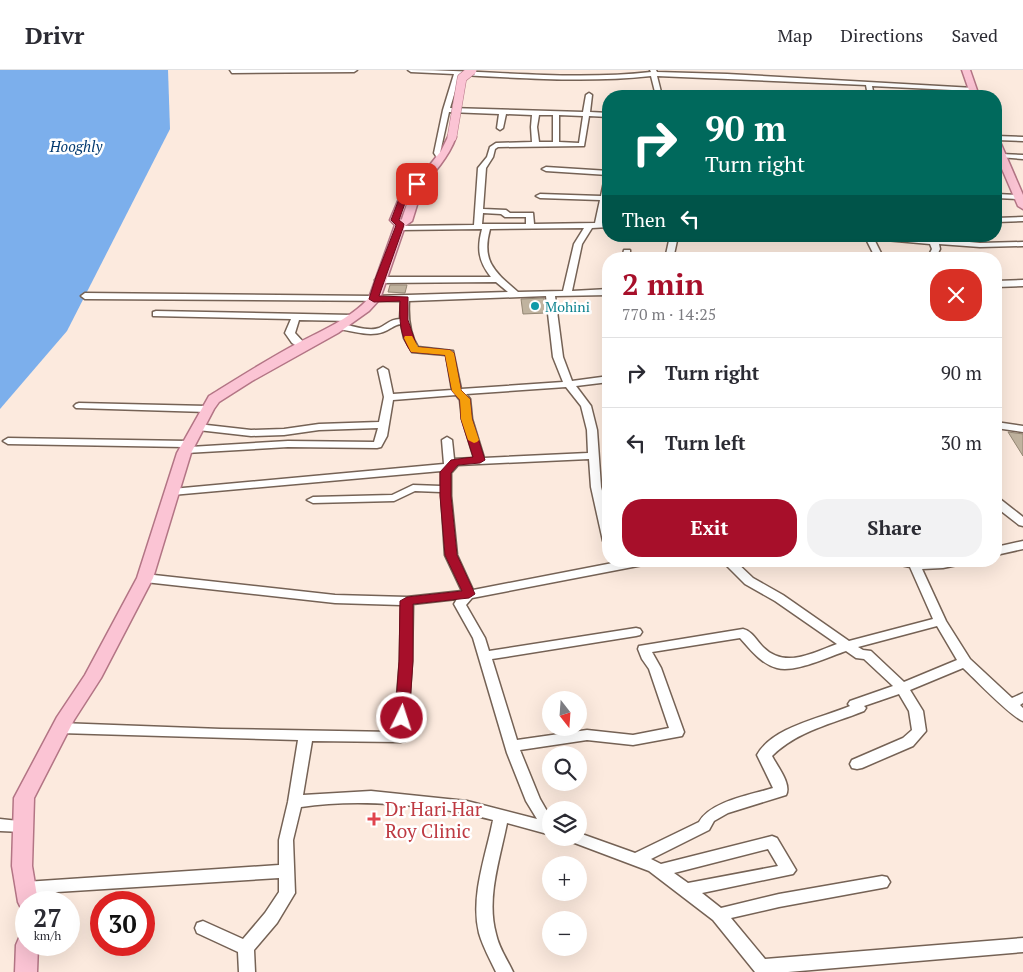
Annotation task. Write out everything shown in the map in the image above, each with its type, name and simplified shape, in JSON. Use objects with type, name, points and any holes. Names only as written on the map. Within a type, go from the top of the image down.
[{"type":"main road","points":[[25,891],[22,866],[24,798],[60,728],[92,678],[145,578],[187,447],[207,409],[214,400],[345,322],[365,309],[374,299],[399,226],[407,221],[416,192],[413,188],[448,149],[452,137],[462,78],[472,70]]},
{"type":"main road","points":[[966,70],[972,90]]},
{"type":"main road","points":[[1002,164],[1020,195]]},
{"type":"main road","points":[[26,972],[27,956]]},
{"type":"street","points":[[232,71],[354,70]]},
{"type":"street","points":[[412,70],[601,78],[653,72],[800,78],[942,90]]},
{"type":"street","points":[[653,72],[658,90]]},
{"type":"street","points":[[440,158],[437,152],[446,110],[457,73]]},
{"type":"street","points":[[869,83],[870,90]]},
{"type":"street","points":[[516,295],[498,279],[486,263],[480,250],[482,228],[478,211],[482,168],[490,157],[492,148],[496,145],[582,145],[589,95]]},
{"type":"street","points":[[486,111],[488,101]]},
{"type":"street","points":[[446,110],[602,115]]},
{"type":"street","points":[[500,128],[503,112]]},
{"type":"street","points":[[536,112],[534,127],[536,144]]},
{"type":"street","points":[[556,113],[556,144]]},
{"type":"street","points":[[1002,138],[1023,139]]},
{"type":"street","points":[[1002,160],[1023,157]]},
{"type":"street","points":[[546,169],[602,174]]},
{"type":"street","points":[[547,186],[544,196],[602,198]]},
{"type":"street","points":[[1002,196],[1020,195]]},
{"type":"street","points":[[567,293],[578,244],[594,225],[602,207]]},
{"type":"street","points":[[478,211],[506,212],[505,215],[530,215],[530,226]]},
{"type":"street","points":[[1002,220],[1023,219]]},
{"type":"street","points":[[399,226],[482,228],[602,225]]},
{"type":"street","points":[[956,242],[980,245],[1023,244]]},
{"type":"street","points":[[379,280],[498,279]]},
{"type":"street","points":[[1002,284],[1023,283]]},
{"type":"street","points":[[85,296],[405,299],[602,292]]},
{"type":"street","points":[[550,294],[558,357],[569,384],[586,406],[592,430],[596,487],[602,512]]},
{"type":"street","points":[[405,299],[404,320],[410,344],[414,350],[450,353],[456,391],[465,399],[466,419],[480,460]]},
{"type":"street","points":[[156,314],[296,317],[345,322],[372,332],[382,330],[392,322],[404,320]]},
{"type":"street","points":[[296,317],[290,332],[295,341],[302,346]]},
{"type":"street","points":[[8,441],[187,447],[288,444],[377,445],[385,425],[389,397],[383,370]]},
{"type":"street","points":[[389,397],[602,380]]},
{"type":"street","points":[[79,406],[207,409]]},
{"type":"street","points":[[198,427],[251,433],[284,432],[319,427],[385,425]]},
{"type":"street","points":[[1002,426],[1023,429]]},
{"type":"street","points":[[447,440],[450,467]]},
{"type":"street","points":[[469,594],[451,555],[446,496],[446,472],[450,467],[455,462],[480,460],[595,456]]},
{"type":"street","points":[[172,492],[450,467]]},
{"type":"street","points":[[313,500],[394,498],[413,488],[447,489]]},
{"type":"street","points":[[1002,506],[1023,523]]},
{"type":"street","points":[[1002,550],[1023,545]]},
{"type":"street","points":[[145,578],[336,599],[407,601],[469,594],[602,567]]},
{"type":"street","points":[[734,567],[749,581],[779,598],[846,646],[861,655],[866,654],[873,659],[902,688],[917,712],[919,731],[908,742],[857,764]]},
{"type":"street","points":[[915,567],[940,621],[965,662],[1023,716]]},
{"type":"street","points":[[469,594],[460,604],[480,638],[512,746],[533,801],[542,814]]},
{"type":"street","points":[[60,728],[221,734],[400,737],[406,661],[407,601]]},
{"type":"street","points":[[512,746],[587,735],[633,740],[676,732],[655,668],[648,659],[644,649],[743,633],[760,652],[779,664],[799,662],[846,646],[940,621]]},
{"type":"street","points":[[484,656],[636,632]]},
{"type":"street","points":[[636,860],[704,826],[709,817],[723,809],[781,791],[780,784],[764,756],[771,747],[811,725],[838,718],[859,708],[856,704],[864,700],[902,688],[965,662]]},
{"type":"street","points":[[1009,704],[1023,698]]},
{"type":"street","points":[[247,972],[246,948],[271,918],[288,893],[286,840],[295,802],[306,735]]},
{"type":"street","points":[[295,802],[315,799],[371,798],[467,807],[542,826]]},
{"type":"street","points":[[501,817],[494,857],[486,887],[485,909],[492,947],[505,972]]},
{"type":"street","points":[[0,825],[23,826]]},
{"type":"street","points":[[587,842],[654,867],[686,890],[719,915],[761,967],[788,968],[1023,945]]},
{"type":"street","points":[[658,871],[772,842],[788,870],[686,890]]},
{"type":"street","points":[[70,891],[287,871]]},
{"type":"street","points":[[719,915],[758,903],[822,894],[882,882]]},
{"type":"street","points":[[204,928],[246,948]]},
{"type":"water","name":"Hooghly","points":[[0,70],[168,70],[170,129],[67,331],[0,409]]},
{"type":"building","points":[[390,285],[407,285],[405,293],[388,292]]},
{"type":"building","name":"Mohini","points":[[544,298],[546,313],[523,314],[521,299]]},
{"type":"building","points":[[1008,432],[1023,434],[1023,456]]},
{"type":"slow traffic","points":[[408,338],[414,350],[438,350],[450,353],[456,391],[465,399],[466,419],[474,440]]},
{"type":"place","name":"Mohini","points":[[535,306]]},
{"type":"place","name":"Dr Hari Har Roy Clinic","points":[[374,819]]},
{"type":"route","points":[[402,718],[406,661],[405,624],[407,601],[469,594],[459,576],[451,555],[446,472],[455,462],[480,460],[466,419],[465,399],[456,391],[450,353],[438,350],[414,350],[410,344],[403,317],[405,299],[374,299],[380,277],[399,228],[400,224],[395,220],[406,191],[417,184]]}]
